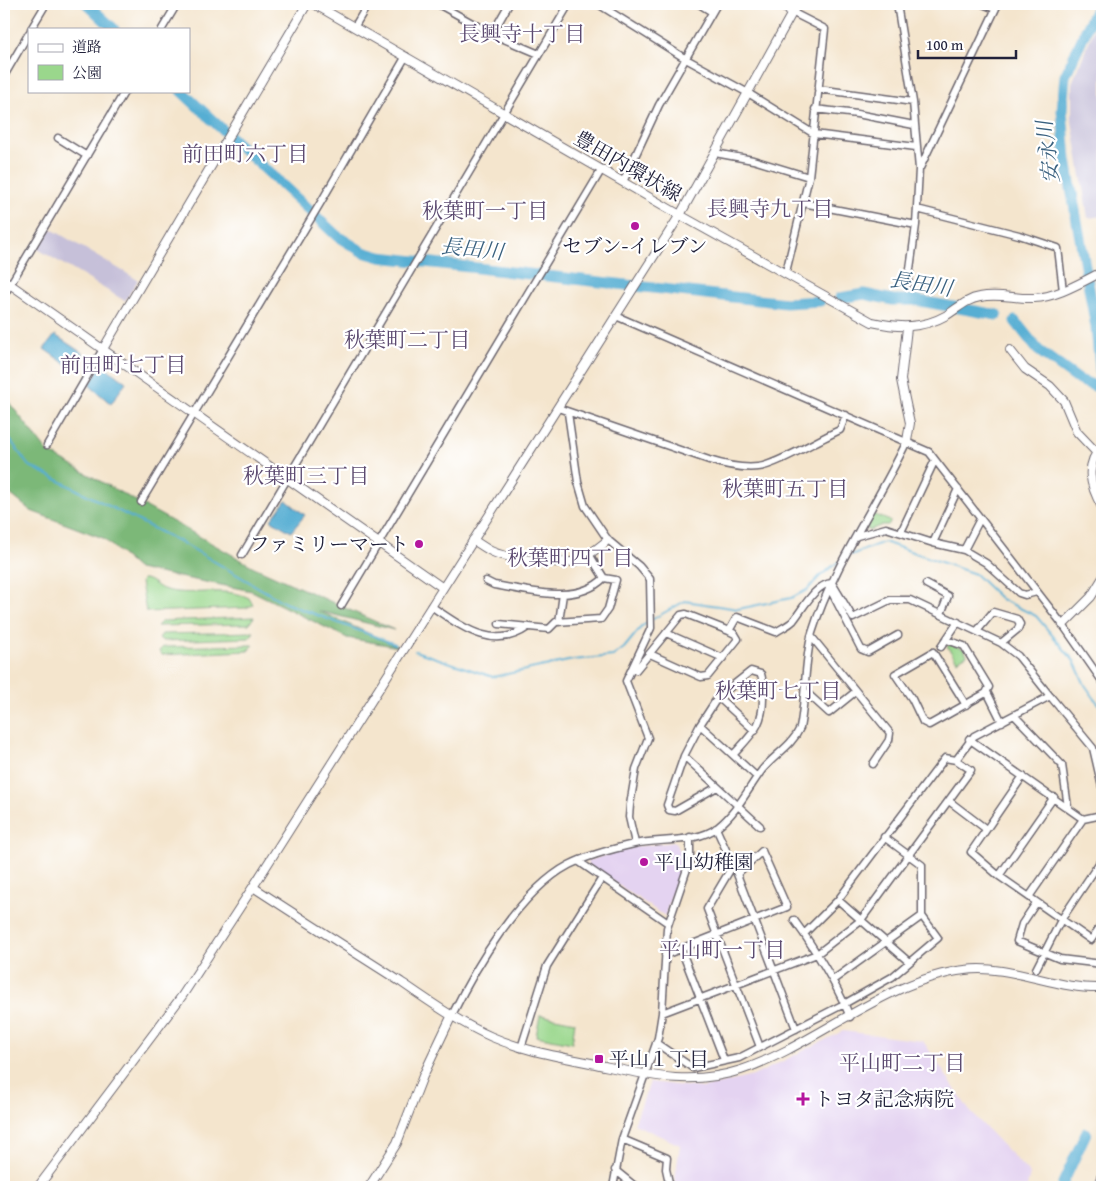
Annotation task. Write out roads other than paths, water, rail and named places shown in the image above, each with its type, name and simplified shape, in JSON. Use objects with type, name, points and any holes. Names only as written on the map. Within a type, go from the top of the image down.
[{"type":"street","points":[[32,28],[46,4]]},
{"type":"street","points":[[163,28],[176,4]]},
{"type":"street","points":[[47,445],[307,4]]},
{"type":"street","name":"豊田内環状線","points":[[314,4],[680,215],[786,272],[872,322],[906,328],[931,322],[980,297],[996,295],[1011,298],[1036,298],[1063,291],[1102,272]]},
{"type":"street","points":[[355,26],[368,4]]},
{"type":"street","points":[[438,4],[492,34],[539,54]]},
{"type":"street","points":[[492,34],[509,4]]},
{"type":"street","points":[[242,555],[569,4]]},
{"type":"street","points":[[598,4],[686,59],[748,93],[814,134],[916,146]]},
{"type":"street","points":[[699,4],[712,12]]},
{"type":"street","points":[[623,182],[659,105],[718,4]]},
{"type":"street","points":[[776,4],[791,14],[826,30],[815,109],[809,177],[786,272]]},
{"type":"street","points":[[38,1187],[182,996],[253,887],[680,215],[797,4]]},
{"type":"street","points":[[898,4],[913,102],[919,169],[918,209],[908,284]]},
{"type":"street","points":[[919,169],[996,6],[983,4]]},
{"type":"street","points":[[4,76],[28,35]]},
{"type":"street","points":[[141,502],[311,219],[406,56]]},
{"type":"street","points":[[818,89],[913,102]]},
{"type":"street","points":[[4,295],[7,282],[87,156],[124,92]]},
{"type":"street","points":[[815,109],[857,114],[914,125]]},
{"type":"street","points":[[58,138],[87,156]]},
{"type":"street","points":[[715,153],[753,160],[809,177]]},
{"type":"street","points":[[341,606],[602,169]]},
{"type":"street","points":[[803,203],[916,225]]},
{"type":"street","points":[[918,209],[1019,234],[1058,248],[1063,291]]},
{"type":"street","points":[[7,282],[443,588]]},
{"type":"street","points":[[616,316],[929,452],[1063,625],[1102,680]]},
{"type":"street","points":[[369,1187],[397,1143],[423,1076],[465,989],[513,916],[541,885],[578,861],[635,843],[690,837],[716,828],[737,806],[757,777],[796,735],[800,728],[806,692],[811,636],[831,586],[907,441],[910,423],[901,380],[906,328]]},
{"type":"street","points":[[1010,350],[1025,370],[1050,386],[1060,397],[1077,432],[1097,453]]},
{"type":"street","points":[[558,408],[568,413],[730,466],[744,467],[766,465],[840,430],[846,416]]},
{"type":"street","points":[[568,413],[585,506],[608,540],[647,574],[651,583],[651,624],[626,681],[648,738],[636,769],[629,811],[635,843]]},
{"type":"street","points":[[1102,446],[1092,463],[1090,474],[1094,492],[1102,507]]},
{"type":"street","points":[[901,532],[935,460]]},
{"type":"street","points":[[933,544],[958,489]]},
{"type":"street","points":[[964,550],[980,519]]},
{"type":"street","points":[[857,536],[867,535],[881,528],[901,532],[933,544],[964,550],[986,563],[1019,593],[1025,595],[1037,592]]},
{"type":"street","points":[[474,540],[493,552],[505,556],[554,563],[576,561],[608,540]]},
{"type":"street","points":[[499,624],[549,630],[559,622],[601,619],[608,609],[616,580],[604,578],[589,554]]},
{"type":"street","points":[[486,581],[494,585],[563,594],[581,593],[598,584],[604,578]]},
{"type":"street","points":[[1063,625],[1091,597],[1102,579]]},
{"type":"street","points":[[728,631],[737,616],[776,632],[792,622],[826,583],[831,586],[853,618],[890,600],[910,600],[977,630],[1002,643],[1018,656],[1094,748],[1102,788]]},
{"type":"street","points":[[926,584],[948,596],[941,614]]},
{"type":"street","points":[[831,586],[860,650],[868,652],[898,636]]},
{"type":"street","points":[[559,622],[563,594]]},
{"type":"street","points":[[431,606],[473,633],[489,638],[519,634],[528,627]]},
{"type":"street","points":[[977,630],[993,612],[1017,619],[1020,624],[1018,629],[1002,643]]},
{"type":"street","points":[[636,670],[681,615],[686,614],[735,634],[738,638],[708,676],[701,677],[650,654]]},
{"type":"street","points":[[941,647],[958,622]]},
{"type":"street","points":[[666,633],[723,658]]},
{"type":"street","points":[[811,636],[890,733],[889,740],[873,764]]},
{"type":"street","points":[[947,640],[964,646],[989,687],[987,692],[966,704],[929,725],[923,722],[912,699],[894,674],[933,652],[966,704]]},
{"type":"street","points":[[716,787],[675,811],[669,810],[667,804],[684,756],[700,725],[718,697],[752,671],[761,674],[763,712],[755,731],[733,755]]},
{"type":"street","points":[[806,692],[829,713],[855,692]]},
{"type":"street","points":[[987,692],[1002,722]]},
{"type":"street","points":[[956,760],[970,740],[1050,696]]},
{"type":"street","points":[[718,697],[755,731]]},
{"type":"street","points":[[1014,716],[1062,765],[1068,807]]},
{"type":"street","points":[[700,725],[757,777]]},
{"type":"street","points":[[970,740],[1083,819]]},
{"type":"street","points":[[684,756],[760,826]]},
{"type":"street","points":[[662,1013],[817,954],[861,920],[971,770],[956,760],[945,758],[838,900],[804,934]]},
{"type":"street","points":[[1023,776],[970,852],[1036,903],[1091,940],[1102,924]]},
{"type":"street","points":[[999,876],[1054,797]]},
{"type":"street","points":[[949,801],[986,829]]},
{"type":"street","points":[[1029,897],[1083,819],[1102,815]]},
{"type":"street","points":[[716,828],[737,874],[796,1029]]},
{"type":"street","points":[[613,1187],[622,1139],[656,1043],[662,1013],[668,923],[690,860],[690,837]]},
{"type":"street","points":[[656,1043],[692,1068],[739,1058],[892,977],[938,938],[922,916],[922,865],[884,838]]},
{"type":"street","points":[[665,955],[787,907],[762,851],[737,874]]},
{"type":"street","points":[[1036,969],[1061,920],[1102,860]]},
{"type":"street","points":[[578,861],[668,923]]},
{"type":"street","points":[[733,864],[707,909],[760,1047]]},
{"type":"street","points":[[521,1048],[547,966],[602,878]]},
{"type":"street","points":[[253,887],[452,1016],[490,1036],[521,1048],[644,1074],[697,1080],[735,1072],[850,1017],[882,998],[928,978],[967,970],[985,970],[1085,988],[1102,988]]},
{"type":"street","points":[[838,900],[909,962]]},
{"type":"street","points":[[1036,903],[1022,924],[1017,941],[1060,959],[1102,964]]},
{"type":"street","points":[[833,980],[922,916]]},
{"type":"street","points":[[794,920],[833,980],[850,1017]]},
{"type":"street","points":[[681,949],[724,1060]]},
{"type":"street","points":[[622,1139],[667,1158],[666,1169],[670,1187]]},
{"type":"street","points":[[615,1170],[636,1187]]},
{"type":"street","points":[[1097,1187],[1102,1173]]},
{"type":"water","points":[[55,335],[84,354],[74,370],[44,349]]},
{"type":"water","points":[[102,365],[126,382],[111,404],[89,385]]},
{"type":"water","points":[[286,500],[305,515],[291,532],[271,520]]},
{"type":"waterway","name":"長田川","points":[[87,4],[113,28]]},
{"type":"waterway","name":"安永川","points":[[1098,4],[1065,76],[1062,110],[1066,160],[1096,327],[1102,390]]},
{"type":"waterway","name":"長田川","points":[[182,92],[337,236],[363,252],[380,257],[786,303],[820,301]]},
{"type":"waterway","name":"長田川","points":[[840,298],[864,294],[893,300],[915,300],[997,315]]},
{"type":"waterway","name":"長田川","points":[[1015,321],[1038,350],[1079,380],[1100,388]]},
{"type":"waterway","points":[[4,431],[28,465],[186,545],[285,603],[395,644]]},
{"type":"waterway","points":[[851,555],[884,542],[975,574],[1001,599],[1036,616],[1074,661],[1085,685],[1102,709]]},
{"type":"waterway","points":[[653,619],[685,601],[738,609],[791,598],[807,590],[820,576],[838,562]]},
{"type":"waterway","points":[[415,651],[493,677],[573,660],[613,656],[624,648],[642,626],[649,622]]},
{"type":"waterway","name":"安永川","points":[[1063,1183],[1086,1133]]},
{"type":"place","name":"セブン-イレブン","points":[[635,226]]},
{"type":"place","name":"ファミリーマート","points":[[419,544]]},
{"type":"place","name":"平山幼稚園","points":[[644,862]]},
{"type":"place","name":"平山１丁目","points":[[599,1059]]},
{"type":"place","name":"トヨタ記念病院","points":[[803,1099]]},
{"type":"district","name":"長興寺十丁目","points":[[522,34]]},
{"type":"district","name":"前田町六丁目","points":[[245,154]]},
{"type":"district","name":"長興寺九丁目","points":[[770,209]]},
{"type":"district","name":"秋葉町一丁目","points":[[485,211]]},
{"type":"district","name":"秋葉町二丁目","points":[[407,340]]},
{"type":"district","name":"前田町七丁目","points":[[123,365]]},
{"type":"district","name":"秋葉町三丁目","points":[[306,476]]},
{"type":"district","name":"秋葉町五丁目","points":[[785,489]]},
{"type":"district","name":"秋葉町四丁目","points":[[570,558]]},
{"type":"district","name":"秋葉町七丁目","points":[[778,691]]},
{"type":"district","name":"平山町一丁目","points":[[722,950]]},
{"type":"district","name":"平山町二丁目","points":[[902,1063]]}]
